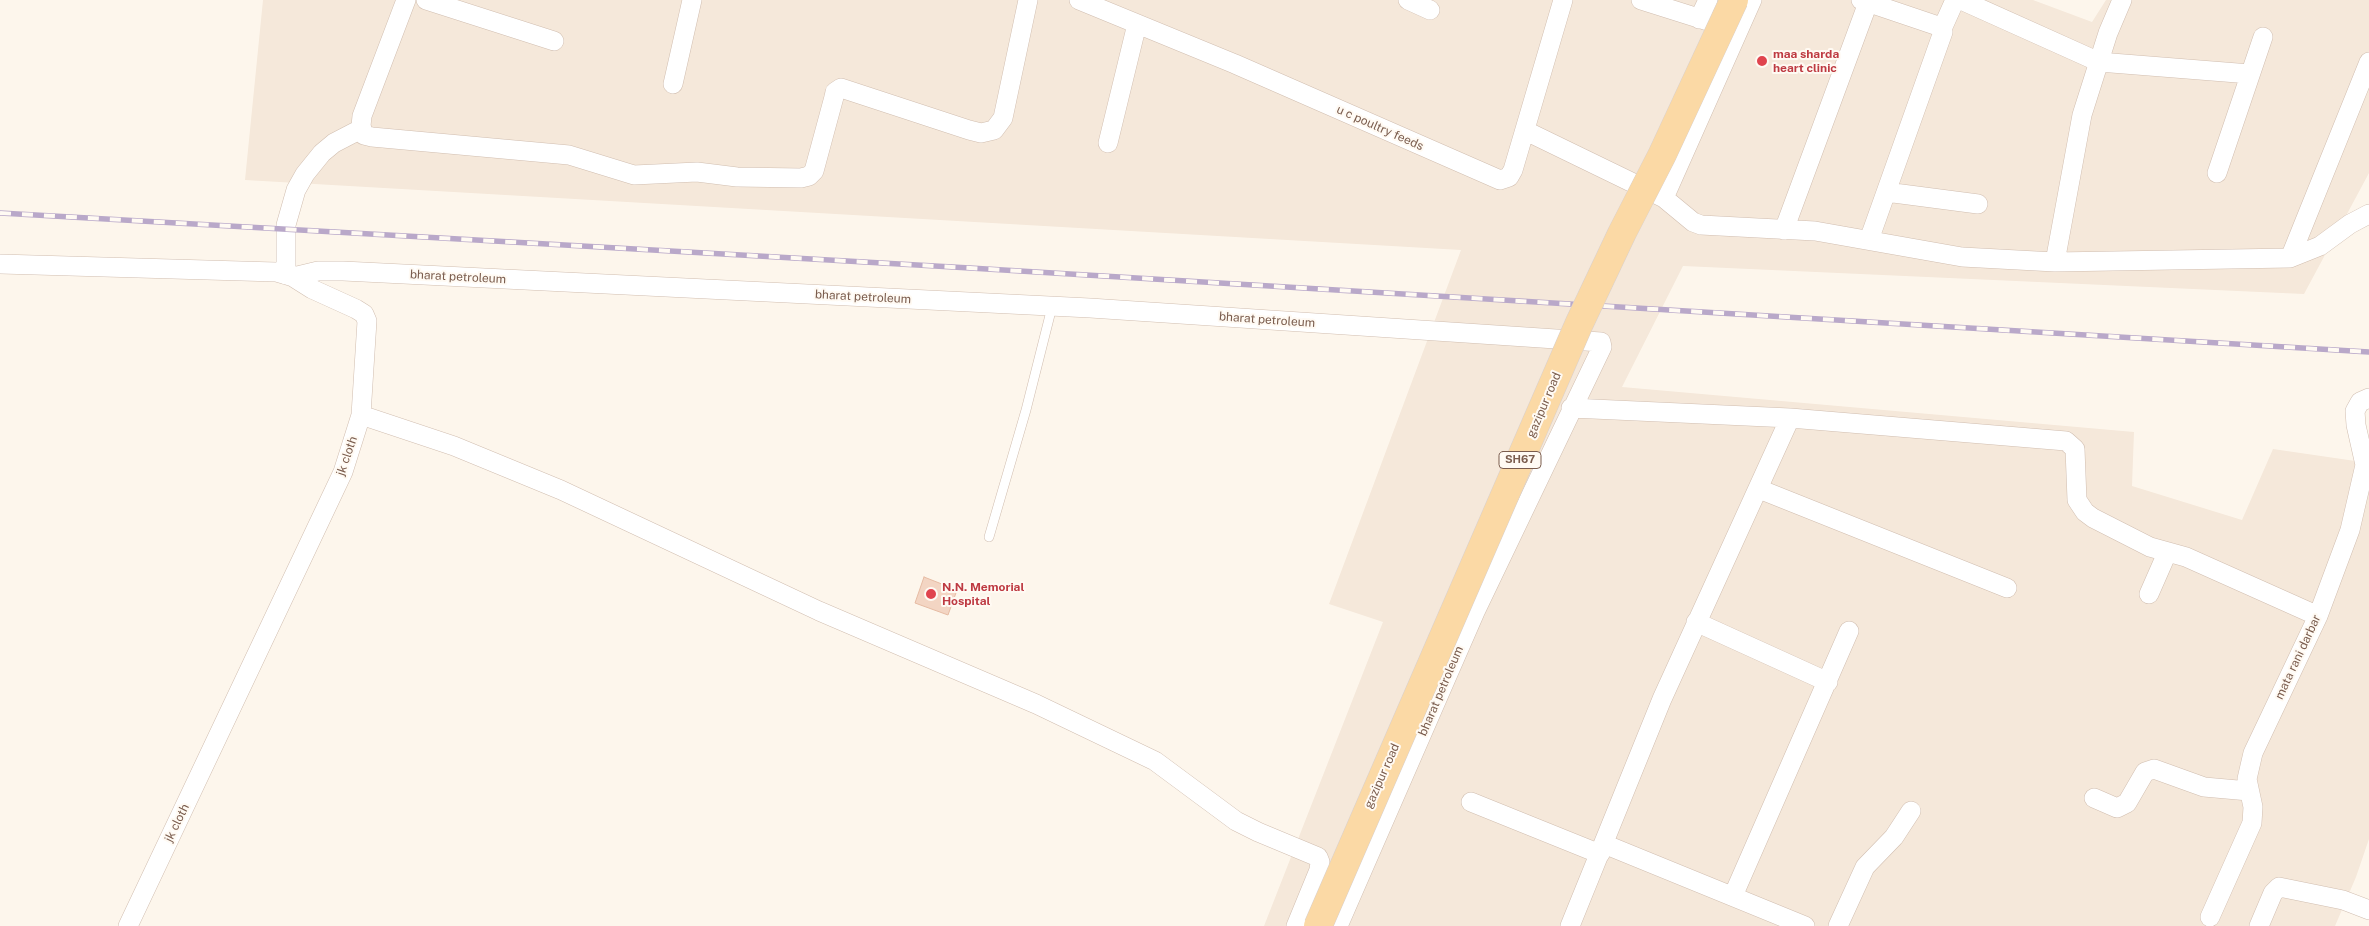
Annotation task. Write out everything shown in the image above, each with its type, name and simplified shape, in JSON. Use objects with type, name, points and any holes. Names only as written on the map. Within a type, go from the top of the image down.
[{"type":"main road","name":"gazipur road","points":[[1318,926],[1578,324],[1662,156],[1734,0]]},
{"type":"street","points":[[406,0],[362,116],[361,130],[364,135],[569,155],[634,175],[697,172],[736,177],[806,178],[814,171],[834,96],[841,88],[969,130],[981,133],[994,130],[1003,118],[1028,0]]},
{"type":"street","points":[[426,0],[554,41]]},
{"type":"street","points":[[673,84],[692,0]]},
{"type":"street","name":"u c poultry feeds","points":[[1079,0],[1500,180],[1509,177],[1513,170],[1526,132],[1563,0]]},
{"type":"street","points":[[1408,0],[1430,10]]},
{"type":"street","points":[[1641,0],[1738,31]]},
{"type":"street","points":[[1700,18],[1708,0]]},
{"type":"street","points":[[1664,198],[1752,0]]},
{"type":"street","points":[[1869,240],[1942,36],[1942,29],[1955,0]]},
{"type":"street","points":[[1961,0],[2099,62],[2250,74]]},
{"type":"street","points":[[2055,262],[2080,124],[2114,15],[2122,0]]},
{"type":"street","points":[[1784,230],[1866,1],[1942,29]]},
{"type":"street","points":[[1108,143],[1137,24]]},
{"type":"street","points":[[2217,173],[2263,37]]},
{"type":"street","points":[[2290,258],[2369,62]]},
{"type":"street","points":[[289,276],[286,225],[296,190],[305,174],[322,153],[334,143],[361,130]]},
{"type":"street","points":[[1526,132],[1664,198],[1693,222],[1701,225],[1815,232],[1962,257],[2055,262],[2290,258],[2320,246],[2350,224],[2369,214]]},
{"type":"street","points":[[1886,192],[1978,204]]},
{"type":"street","name":"jk cloth","points":[[0,264],[276,272],[289,276],[364,314],[367,321],[361,415],[343,472],[128,926]]},
{"type":"street","name":"bharat petroleum","points":[[289,276],[343,271],[1052,306],[1601,342],[1602,347],[1571,408],[1475,612],[1338,926]]},
{"type":"street","name":"mata rani darbar","points":[[2210,917],[2252,823],[2253,807],[2248,791],[2248,769],[2253,753],[2361,524],[2365,465],[2356,425],[2355,411],[2360,402],[2369,398]]},
{"type":"street","points":[[1571,408],[1790,418],[2066,441],[2075,449],[2077,500],[2085,512],[2150,547],[2186,557],[2318,616]]},
{"type":"street","points":[[361,415],[454,446],[561,490],[819,611],[1036,704],[1155,761],[1236,821],[1318,858],[1319,870],[1296,926]]},
{"type":"street","points":[[1570,926],[1662,699],[1790,418]]},
{"type":"street","points":[[1759,489],[2007,588]]},
{"type":"street","points":[[2149,594],[2167,552]]},
{"type":"street","points":[[1696,622],[1828,682]]},
{"type":"street","points":[[1732,896],[1849,631]]},
{"type":"street","points":[[2094,798],[2117,808],[2127,803],[2145,772],[2154,769],[2204,787],[2248,791]]},
{"type":"street","points":[[1471,802],[1732,896],[1804,926]]},
{"type":"street","points":[[1838,926],[1866,867],[1894,837],[1911,811]]},
{"type":"street","points":[[2259,926],[2273,893],[2279,888],[2343,900],[2369,910]]},
{"type":"lane","points":[[990,537],[1026,410],[1052,306]]},
{"type":"shaded area","points":[[263,0],[2033,0],[2092,22],[2106,0],[2369,0],[2369,173],[2304,294],[1683,266],[1622,387],[2134,432],[2132,486],[2242,520],[2273,449],[2369,463],[2369,839],[2356,877],[2335,926],[1264,926],[1383,622],[1329,604],[1461,250],[245,180]]},
{"type":"building","points":[[924,577],[957,590],[948,615],[915,603]]},
{"type":"railway","points":[[0,213],[970,268],[2369,352]]},
{"type":"place","name":"maa sharda heart clinic","points":[[1762,61]]},
{"type":"place","name":"N.N. Memorial Hospital","points":[[931,594]]}]
